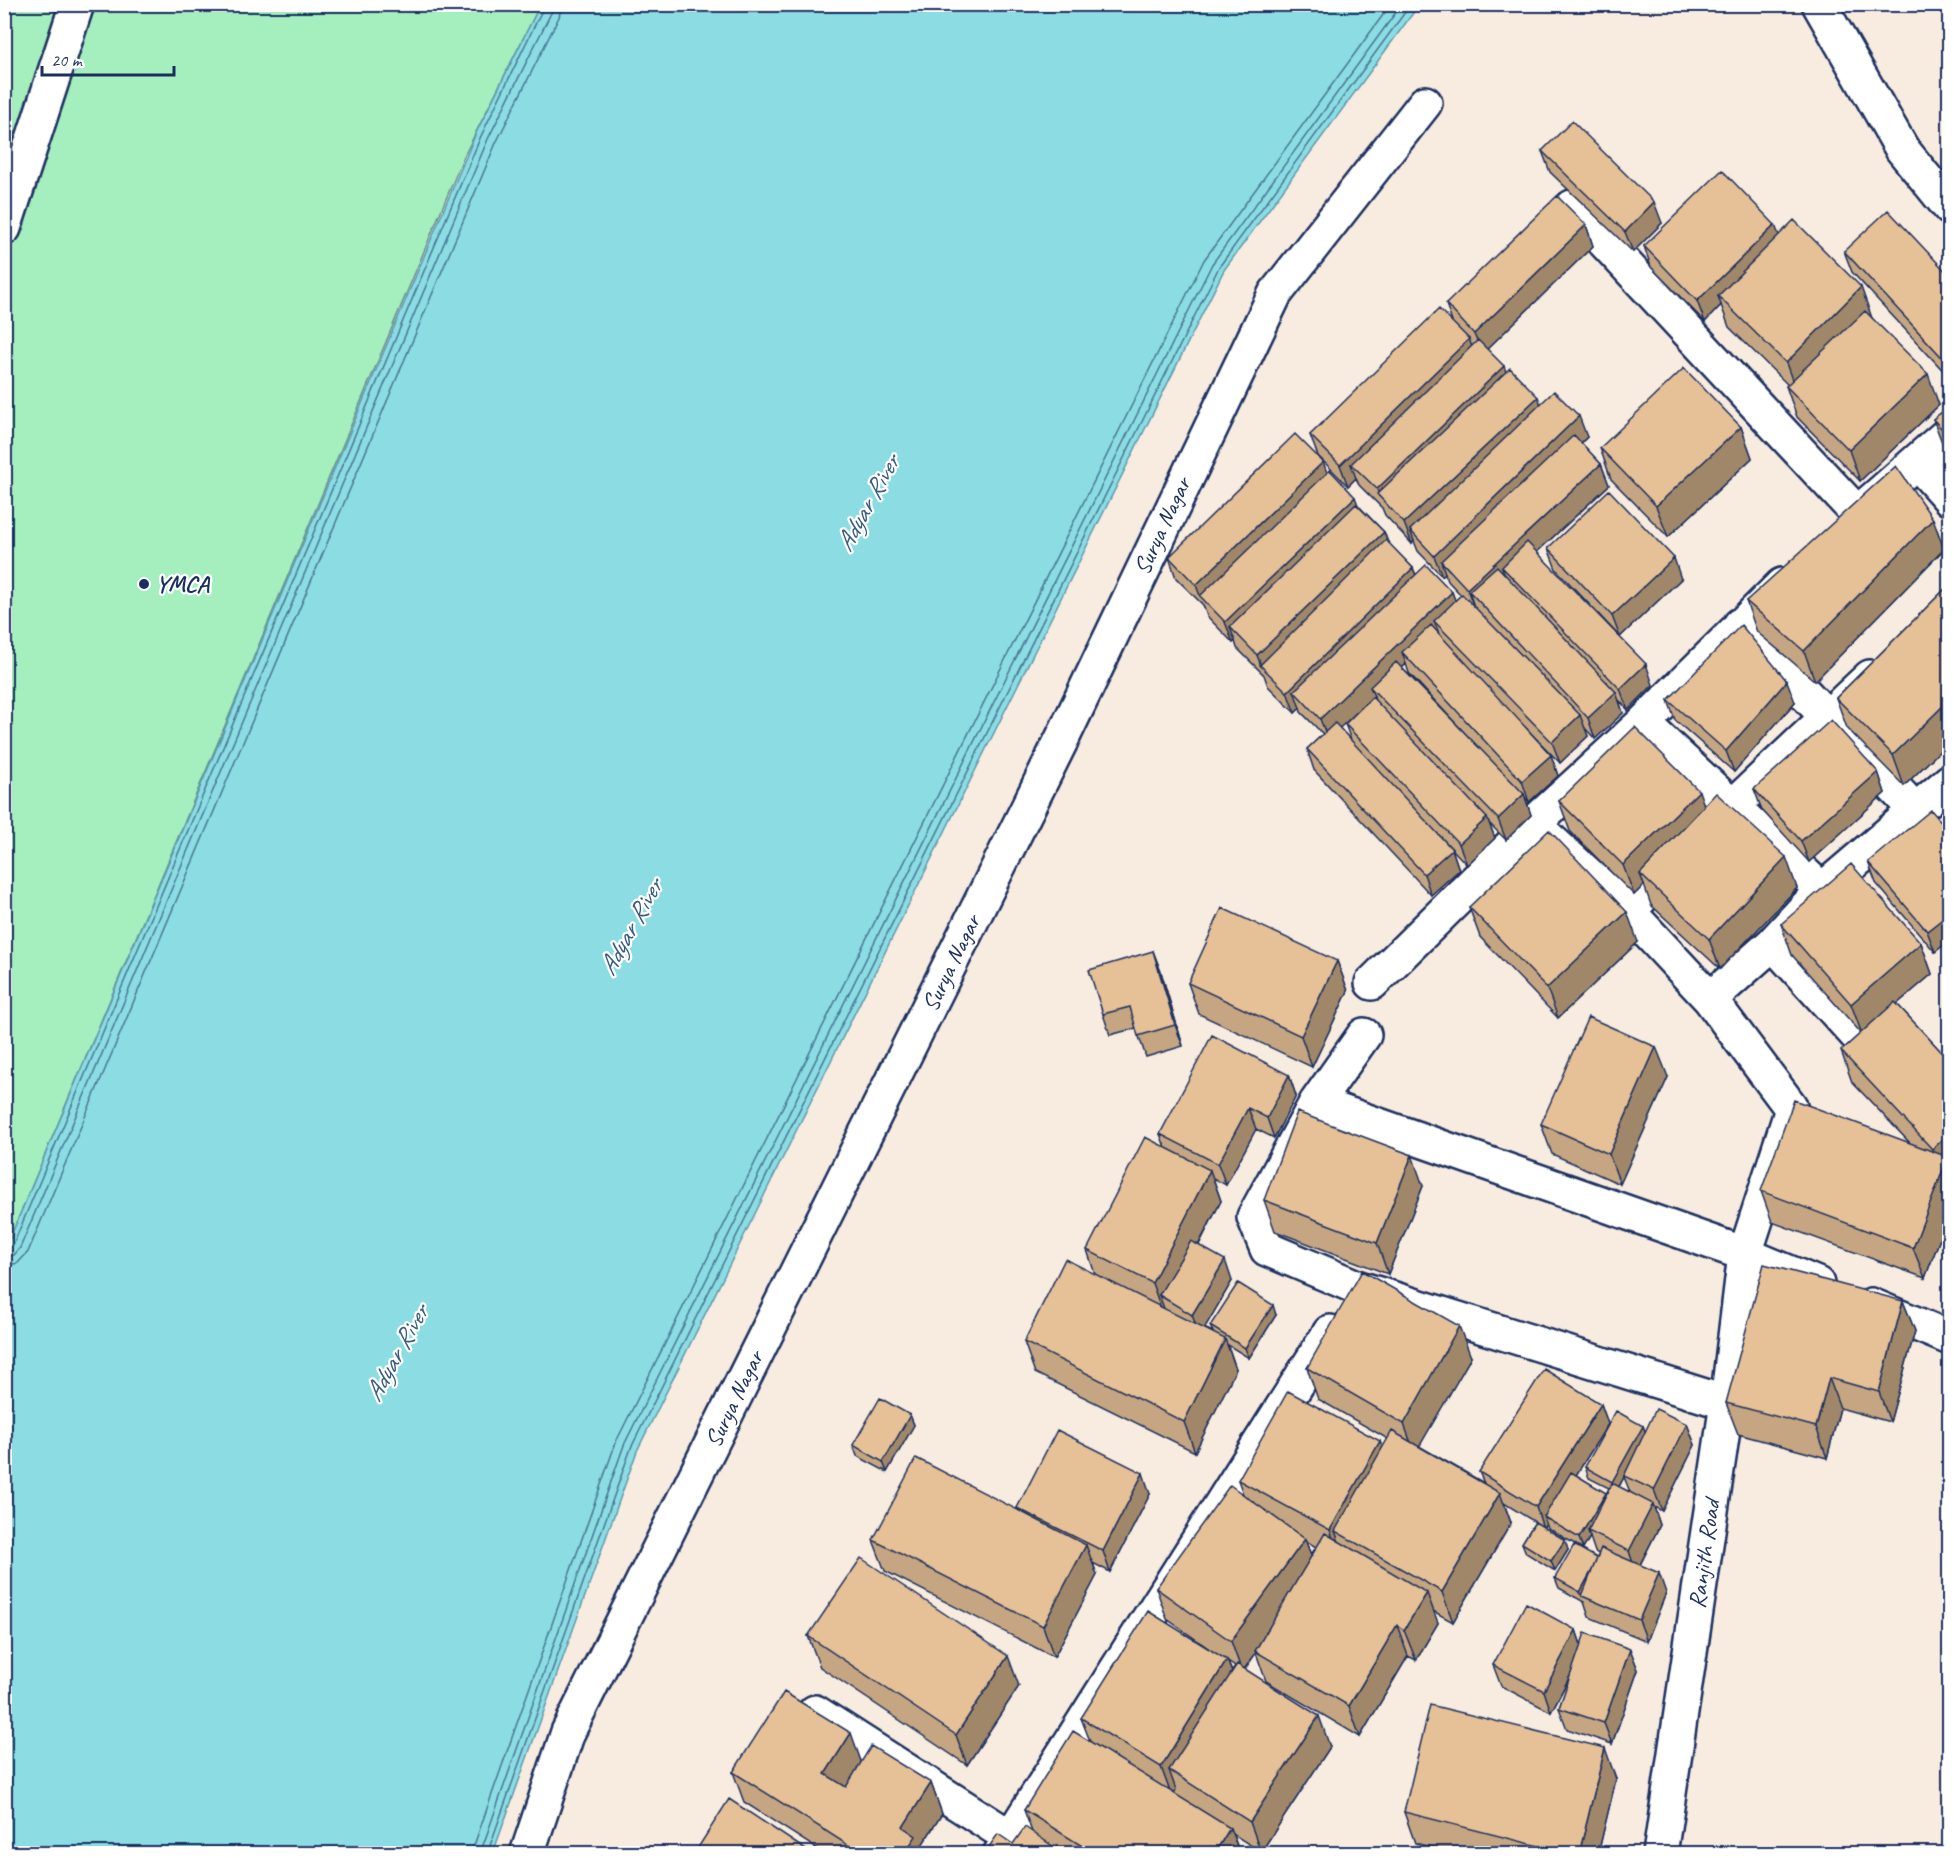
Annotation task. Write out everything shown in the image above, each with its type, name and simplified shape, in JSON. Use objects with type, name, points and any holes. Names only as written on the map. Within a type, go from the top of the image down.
[{"type":"street","points":[[4,228],[77,4]]},
{"type":"street","points":[[1819,4],[1902,149],[1950,208]]},
{"type":"street","name":"Surya Nagar","points":[[527,1854],[568,1732],[1057,749],[1275,294],[1425,103]]},
{"type":"street","points":[[1572,207],[1857,513]]},
{"type":"street","points":[[1832,537],[1950,432]]},
{"type":"street","points":[[1917,462],[1950,499]]},
{"type":"street","points":[[1372,982],[1533,824],[1643,723],[1807,561]]},
{"type":"street","points":[[1740,625],[1916,812]]},
{"type":"street","points":[[1628,911],[1734,805],[1893,655]]},
{"type":"street","points":[[1643,723],[1734,805],[1822,890]]},
{"type":"street","points":[[1533,824],[1628,911],[1710,999],[1773,943],[1822,890],[1950,781]]},
{"type":"street","points":[[1773,943],[1862,1041]]},
{"type":"street","name":"Ranjith Road","points":[[1660,1854],[1727,1403],[1745,1254],[1791,1112],[1790,1106],[1710,999]]},
{"type":"street","points":[[1364,1035],[1316,1103],[1254,1217],[1267,1249],[1359,1288],[1727,1403]]},
{"type":"street","points":[[1316,1103],[1745,1254],[1950,1338]]},
{"type":"street","points":[[800,1702],[1005,1845],[1359,1288]]},
{"type":"green space","name":"YMCA","points":[[5,5],[540,5],[464,156],[5,1250]]},
{"type":"water","name":"Adyar River","points":[[540,5],[1419,5],[1224,270],[637,1451],[493,1853],[5,1853],[5,1250],[476,133]]},
{"type":"building","points":[[1572,121],[1654,202],[1625,232],[1542,151]]},
{"type":"building","points":[[1722,170],[1775,225],[1697,301],[1644,246]]},
{"type":"building","points":[[1557,196],[1586,225],[1474,334],[1446,304]]},
{"type":"building","points":[[1888,210],[1950,276],[1950,366],[1844,251]]},
{"type":"building","points":[[1794,220],[1861,287],[1786,363],[1718,296]]},
{"type":"building","points":[[1439,309],[1469,339],[1340,465],[1310,435]]},
{"type":"building","points":[[1865,311],[1928,374],[1849,450],[1786,386]]},
{"type":"building","points":[[1478,340],[1504,366],[1377,489],[1351,464]]},
{"type":"building","points":[[1510,368],[1538,397],[1404,523],[1377,494]]},
{"type":"building","points":[[1684,368],[1741,427],[1656,506],[1600,448]]},
{"type":"building","points":[[1554,391],[1579,416],[1434,556],[1410,530]]},
{"type":"building","points":[[1950,406],[1950,438],[1933,419]]},
{"type":"building","points":[[1295,434],[1323,462],[1196,585],[1169,557]]},
{"type":"building","points":[[1574,435],[1601,464],[1467,589],[1441,561]]},
{"type":"building","points":[[1896,466],[1933,519],[1804,651],[1746,601]]},
{"type":"building","points":[[1330,470],[1355,497],[1225,622],[1200,596]]},
{"type":"building","points":[[1609,490],[1674,558],[1612,616],[1548,548]]},
{"type":"building","points":[[1356,504],[1384,532],[1257,655],[1230,627]]},
{"type":"building","points":[[1386,540],[1413,568],[1287,692],[1260,665]]},
{"type":"building","points":[[1527,542],[1646,664],[1620,689],[1502,567]]},
{"type":"building","points":[[1426,565],[1452,592],[1320,719],[1294,691]]},
{"type":"building","points":[[1497,566],[1616,692],[1588,718],[1469,591]]},
{"type":"building","points":[[1950,584],[1950,699],[1893,755],[1836,698]]},
{"type":"building","points":[[1462,594],[1580,715],[1552,742],[1434,621]]},
{"type":"building","points":[[1431,625],[1551,755],[1522,781],[1402,652]]},
{"type":"building","points":[[1741,625],[1787,681],[1726,751],[1668,700]]},
{"type":"building","points":[[1396,662],[1524,794],[1498,819],[1370,687]]},
{"type":"building","points":[[1372,697],[1487,818],[1459,844],[1345,724]]},
{"type":"building","points":[[1831,720],[1878,772],[1801,841],[1754,789]]},
{"type":"building","points":[[1335,723],[1452,849],[1424,874],[1307,749]]},
{"type":"building","points":[[1635,727],[1699,791],[1623,865],[1559,801]]},
{"type":"building","points":[[1716,793],[1786,857],[1709,939],[1640,874]]},
{"type":"building","points":[[1931,810],[1950,832],[1950,913],[1927,931],[1868,862]]},
{"type":"building","points":[[1549,830],[1627,912],[1547,988],[1469,907]]},
{"type":"building","points":[[1851,864],[1921,943],[1851,1004],[1781,924]]},
{"type":"building","points":[[1222,908],[1337,961],[1301,1036],[1188,983]]},
{"type":"building","points":[[1153,951],[1175,1025],[1138,1036],[1130,1007],[1103,1014],[1089,970]]},
{"type":"building","points":[[1895,1002],[1950,1061],[1950,1133],[1932,1149],[1841,1051]]},
{"type":"building","points":[[1588,1017],[1656,1047],[1609,1154],[1541,1124]]},
{"type":"building","points":[[1212,1035],[1289,1075],[1267,1118],[1248,1108],[1218,1164],[1160,1134]]},
{"type":"building","points":[[1794,1100],[1948,1157],[1913,1248],[1761,1191]]},
{"type":"building","points":[[1297,1112],[1412,1155],[1377,1243],[1264,1200]]},
{"type":"building","points":[[1145,1137],[1210,1170],[1152,1283],[1087,1250]]},
{"type":"building","points":[[1191,1241],[1225,1260],[1192,1315],[1159,1295]]},
{"type":"building","points":[[1065,1259],[1225,1339],[1184,1422],[1024,1342]]},
{"type":"building","points":[[1764,1264],[1903,1301],[1879,1392],[1829,1378],[1816,1427],[1726,1403]]},
{"type":"building","points":[[1362,1271],[1459,1326],[1404,1424],[1307,1368]]},
{"type":"building","points":[[1238,1283],[1273,1305],[1245,1348],[1210,1326]]},
{"type":"building","points":[[1544,1369],[1601,1404],[1536,1507],[1479,1472]]},
{"type":"building","points":[[1288,1391],[1380,1441],[1330,1530],[1238,1480]]},
{"type":"building","points":[[880,1398],[910,1415],[883,1462],[853,1445]]},
{"type":"building","points":[[1656,1409],[1687,1424],[1654,1490],[1624,1476]]},
{"type":"building","points":[[1616,1411],[1643,1426],[1612,1482],[1585,1467]]},
{"type":"building","points":[[1057,1430],[1143,1473],[1103,1551],[1017,1508]]},
{"type":"building","points":[[1392,1431],[1500,1493],[1442,1592],[1335,1531]]},
{"type":"building","points":[[916,1458],[1086,1545],[1043,1626],[873,1540]]},
{"type":"building","points":[[1571,1472],[1606,1493],[1579,1538],[1544,1517]]},
{"type":"building","points":[[1612,1483],[1653,1504],[1629,1551],[1588,1531]]},
{"type":"building","points":[[1230,1485],[1305,1539],[1231,1641],[1156,1588]]},
{"type":"building","points":[[1535,1522],[1565,1540],[1551,1561],[1522,1543]]},
{"type":"building","points":[[1325,1533],[1427,1593],[1404,1630],[1397,1625],[1349,1706],[1255,1651]]},
{"type":"building","points":[[1574,1545],[1597,1558],[1580,1592],[1555,1578]]},
{"type":"building","points":[[1601,1548],[1659,1573],[1639,1620],[1582,1596]]},
{"type":"building","points":[[861,1558],[1008,1656],[956,1735],[808,1636]]},
{"type":"building","points":[[1526,1603],[1576,1630],[1544,1691],[1493,1665]]},
{"type":"building","points":[[1148,1611],[1227,1660],[1161,1767],[1081,1718]]},
{"type":"building","points":[[1585,1633],[1630,1649],[1604,1723],[1559,1708]]},
{"type":"building","points":[[1237,1664],[1319,1716],[1250,1822],[1169,1770]]},
{"type":"building","points":[[784,1692],[851,1733],[825,1774],[846,1787],[871,1746],[931,1783],[903,1827],[916,1836],[904,1854],[862,1854],[733,1772]]},
{"type":"building","points":[[1430,1705],[1605,1748],[1579,1854],[1571,1854],[1404,1812]]},
{"type":"building","points":[[1073,1731],[1230,1828],[1214,1854],[1095,1854],[1024,1810]]},
{"type":"building","points":[[729,1799],[812,1854],[694,1854]]},
{"type":"building","points":[[1025,1827],[1064,1854],[984,1854],[998,1834],[1013,1844]]},
{"type":"place","name":"YMCA","points":[[144,584]]}]
